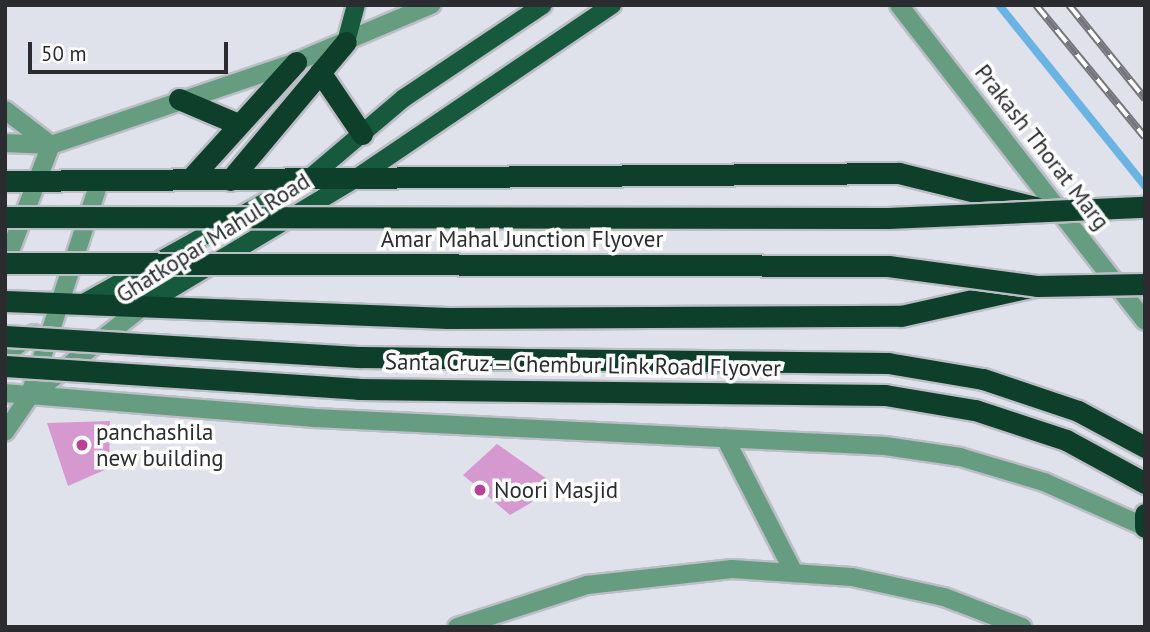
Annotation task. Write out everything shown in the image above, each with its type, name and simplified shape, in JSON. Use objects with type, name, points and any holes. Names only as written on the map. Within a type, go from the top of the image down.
[{"type":"highway","points":[[230,180],[346,42]]},
{"type":"highway","points":[[190,179],[296,62]]},
{"type":"highway","points":[[320,72],[362,134]]},
{"type":"highway","points":[[179,99],[238,124]]},
{"type":"highway","points":[[5,181],[230,180],[312,176],[899,173],[1035,206],[1145,207]]},
{"type":"highway","name":"Amar Mahal Junction Flyover","points":[[5,217],[888,218],[1035,206]]},
{"type":"highway","name":"Amar Mahal Junction Flyover","points":[[5,264],[888,266],[1037,286]]},
{"type":"highway","points":[[5,301],[57,311],[85,302],[448,317],[901,316],[1037,286],[1145,284]]},
{"type":"highway","name":"Santa Cruz – Chembur Link Road Flyover","points":[[5,336],[359,357],[888,363],[983,379],[1078,411],[1145,447]]},
{"type":"highway","name":"Santa Cruz – Chembur Link Road Flyover","points":[[5,366],[358,389],[885,395],[1001,418],[1066,440],[1145,483]]},
{"type":"main road","points":[[346,42],[356,5]]},
{"type":"main road","name":"Ghatkopar Mahul Road","points":[[85,302],[312,176],[404,98],[542,5]]},
{"type":"main road","name":"Ghatkopar Mahul Road","points":[[146,304],[358,177],[428,125],[612,5]]},
{"type":"street","points":[[5,143],[51,145],[179,99],[296,62],[431,5]]},
{"type":"street","name":"Prakash Thorat Marg","points":[[899,5],[1145,321]]},
{"type":"street","points":[[5,110],[51,145]]},
{"type":"street","points":[[5,264],[51,145]]},
{"type":"street","points":[[29,397],[100,180]]},
{"type":"street","name":"Ghatkopar Mahul Road","points":[[5,432],[29,397],[146,304]]},
{"type":"street","points":[[5,354],[57,311]]},
{"type":"street","points":[[5,393],[29,397],[885,446],[960,457],[1044,482],[1143,522]]},
{"type":"street","points":[[725,438],[794,573]]},
{"type":"street","points":[[457,627],[587,585],[732,569],[852,577],[944,597],[1022,627]]},
{"type":"building","name":"panchashila new building","points":[[110,421],[109,468],[68,486],[47,423]]},
{"type":"building","points":[[497,444],[550,481],[546,494],[510,515],[463,475]]},
{"type":"waterway","points":[[999,5],[1145,186]]},
{"type":"railway","points":[[1036,5],[1145,137]]},
{"type":"railway","points":[[1069,5],[1145,99]]},
{"type":"place","name":"panchashila new building","points":[[82,445]]},
{"type":"place","name":"Noori Masjid","points":[[480,490]]}]
